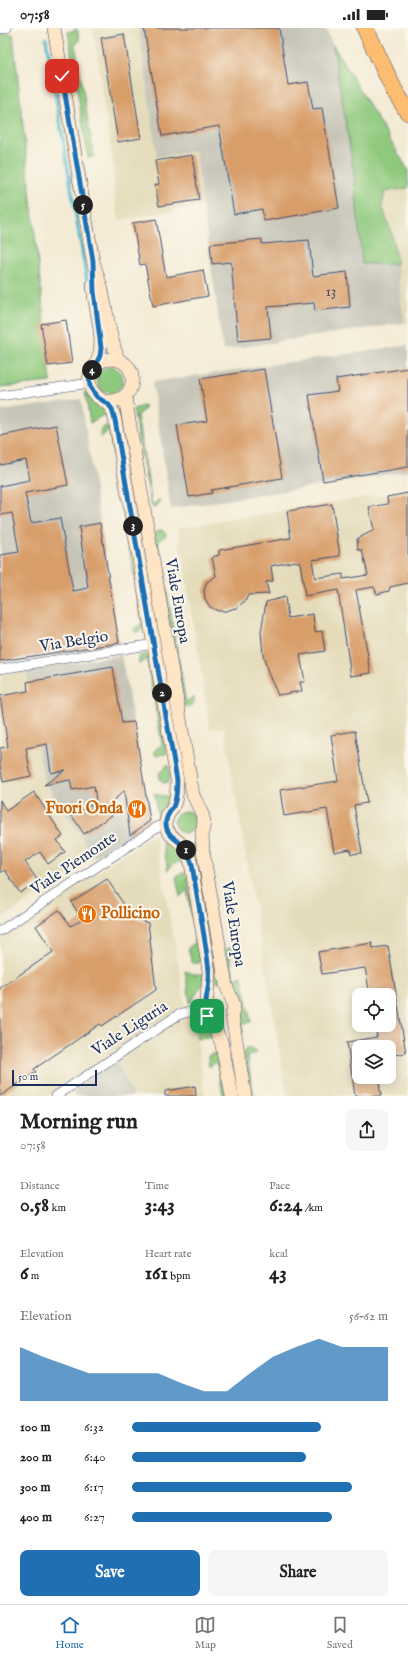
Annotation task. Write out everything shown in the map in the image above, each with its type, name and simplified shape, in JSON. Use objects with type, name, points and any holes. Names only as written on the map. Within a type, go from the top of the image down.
[{"type":"highway","points":[[366,28],[408,90]]},
{"type":"highway","points":[[366,28],[394,90],[408,112]]},
{"type":"street","points":[[0,29],[7,28]]},
{"type":"street","points":[[0,396],[90,383],[89,377],[100,356],[101,338],[94,291],[93,261],[54,28]]},
{"type":"street","points":[[93,261],[102,290],[111,336],[118,360]]},
{"type":"street","points":[[96,364],[108,359],[118,360],[124,363],[132,376],[130,391],[125,397],[115,401],[104,401]]},
{"type":"street","name":"Viale Europa","points":[[90,383],[93,393],[112,409],[115,420],[177,780],[173,807],[167,814],[166,824],[169,833],[184,847],[192,864],[209,971],[207,1009]]},
{"type":"street","name":"Viale Europa","points":[[125,397],[193,795],[203,816],[204,823],[202,832],[220,954],[226,985],[234,1004],[232,1015],[245,1096]]},
{"type":"street","name":"Via Belgio","points":[[0,669],[154,644]]},
{"type":"street","points":[[173,807],[184,803],[193,805],[200,811]]},
{"type":"street","name":"Viale Piemonte","points":[[0,931],[157,827],[166,824]]},
{"type":"street","points":[[176,840],[188,842],[196,838],[202,832]]},
{"type":"street","points":[[230,997],[226,994],[218,992],[211,994],[207,1009],[223,1047],[232,1096]]},
{"type":"street","points":[[207,1009],[220,1022],[232,1015]]},
{"type":"street","name":"Viale Liguria","points":[[56,1096],[178,1015],[207,1009]]},
{"type":"shaded area","points":[[93,28],[139,28],[157,156],[194,151],[203,206],[119,220],[114,190],[113,163]]},
{"type":"shaded area","points":[[139,28],[325,28],[333,45],[354,173],[362,263],[397,264],[404,323],[223,350],[195,151],[157,157]]},
{"type":"shaded area","points":[[408,188],[408,323],[404,323],[392,235],[382,206],[384,192]]},
{"type":"shaded area","points":[[408,345],[408,471],[171,509],[152,382]]},
{"type":"shaded area","points":[[81,399],[119,643],[0,661],[0,411]]},
{"type":"shaded area","points":[[408,490],[408,1096],[287,1096],[224,728],[210,729],[178,528]]},
{"type":"shaded area","points":[[121,655],[137,741],[130,835],[94,857],[43,778],[26,670]]},
{"type":"shaded area","points":[[26,670],[43,778],[94,857],[0,920],[0,675]]},
{"type":"shaded area","points":[[155,833],[186,1009],[177,1012],[50,1096],[0,1096],[0,939]]},
{"type":"shaded area","points":[[193,1014],[205,1096],[133,1096],[117,1060],[179,1017]]},
{"type":"shaded area","points":[[117,1060],[133,1096],[76,1096],[72,1089]]},
{"type":"green space","points":[[77,29],[80,41],[75,43],[94,156],[88,158],[68,32]]},
{"type":"green space","points":[[0,34],[13,34],[51,382],[0,387]]},
{"type":"green space","points":[[333,45],[408,170],[408,188],[385,192],[382,206],[392,235],[397,264],[362,264],[354,173]]},
{"type":"green space","points":[[110,367],[119,371],[123,380],[119,389],[110,393],[101,389],[97,380],[101,371]]},
{"type":"green space","points":[[85,392],[103,405],[109,414],[103,415],[90,423]]},
{"type":"green space","points":[[144,406],[145,409],[137,415],[152,505],[160,499],[158,506],[155,508],[151,505],[133,409]]},
{"type":"green space","points":[[116,412],[122,412],[180,750],[177,751]]},
{"type":"green space","points":[[106,426],[111,429],[145,627],[138,632],[135,632],[134,629],[142,623],[109,430],[101,437],[100,431]]},
{"type":"green space","points":[[161,530],[165,532],[166,535],[158,541],[186,702],[194,696],[194,703],[188,707],[184,705],[155,535],[157,531]]},
{"type":"green space","points":[[147,654],[150,658],[167,754],[155,755],[155,751],[162,745],[147,659],[139,664],[139,657]]},
{"type":"green space","points":[[168,764],[170,777],[168,782],[163,783],[160,780],[159,773]]},
{"type":"green space","points":[[154,793],[161,796],[170,796],[158,818]]},
{"type":"green space","points":[[185,811],[193,814],[196,822],[193,830],[185,833],[177,830],[174,822],[177,814]]},
{"type":"green space","points":[[160,830],[165,837],[178,847],[184,861],[174,863],[168,870]]},
{"type":"green space","points":[[197,842],[220,982],[215,982],[213,963],[189,846]]},
{"type":"green space","points":[[182,873],[185,873],[187,876],[201,960],[199,963],[192,963],[188,948],[196,942],[187,890],[180,897],[176,877]]},
{"type":"green space","points":[[237,946],[238,952],[230,954],[234,978],[242,976],[251,1022],[242,1024],[243,1033],[240,1033],[240,1028],[244,1013],[243,999],[232,981],[226,949]]},
{"type":"green space","points":[[185,971],[194,974],[204,974],[203,984],[190,1003]]},
{"type":"green space","points":[[216,999],[222,999],[227,1004],[225,1013],[222,1015],[216,1015],[211,1010],[211,1004]]},
{"type":"green space","points":[[194,1022],[207,1028],[215,1037],[197,1039]]},
{"type":"green space","points":[[248,1048],[255,1051],[255,1054],[247,1056],[254,1096],[251,1096],[243,1054]]},
{"type":"green space","points":[[211,1054],[218,1055],[226,1096],[223,1096],[217,1062],[209,1067],[208,1056]]},
{"type":"building","points":[[144,28],[279,28],[288,85],[308,82],[313,109],[322,108],[339,208],[264,221],[262,209],[234,214],[219,126],[162,136]]},
{"type":"building","points":[[124,34],[141,138],[118,142],[101,38]]},
{"type":"building","points":[[192,155],[199,200],[159,206],[155,185],[159,184],[155,161]]},
{"type":"building","points":[[156,219],[166,277],[203,270],[208,296],[153,306],[145,264],[140,265],[133,223]]},
{"type":"building","points":[[262,239],[262,244],[309,240],[313,276],[347,272],[350,307],[315,311],[314,303],[268,307],[271,338],[238,341],[231,262],[212,264],[210,244]]},
{"type":"building","points":[[66,320],[72,363],[48,366],[41,324]]},
{"type":"building","points":[[408,368],[408,467],[323,481],[309,395],[338,391],[336,379]]},
{"type":"building","points":[[264,369],[282,478],[211,490],[212,493],[189,497],[177,425],[207,421],[200,379]]},
{"type":"building","points":[[56,425],[68,485],[25,493],[31,523],[60,518],[73,591],[88,588],[79,527],[100,523],[119,643],[0,661],[0,555],[19,552],[12,513],[0,515],[0,486],[30,480],[26,460],[0,465],[0,436]]},
{"type":"building","points":[[408,493],[408,583],[390,587],[389,591],[377,594],[374,587],[356,590],[371,673],[351,676],[338,590],[305,596],[300,562],[295,561],[271,566],[273,581],[266,582],[269,594],[248,595],[245,602],[243,602],[236,609],[218,611],[210,607],[205,599],[204,590],[207,582],[216,576],[212,557],[219,555],[219,550],[291,538],[287,511],[332,504],[340,556],[312,560],[315,578],[343,574],[343,579],[368,575],[362,550],[358,550],[357,539],[374,530],[369,507],[388,504],[387,497]]},
{"type":"building","points":[[285,597],[288,618],[313,614],[315,632],[322,631],[325,651],[300,655],[305,682],[300,682],[302,691],[278,695],[268,673],[263,655],[261,632],[266,602]]},
{"type":"building","points":[[113,667],[122,723],[134,722],[150,821],[130,835],[124,791],[107,806],[112,815],[84,834],[72,816],[96,801],[94,786],[72,790],[70,780],[44,785],[65,770],[51,773],[47,744],[26,748],[31,776],[3,782],[0,765],[0,748],[8,747],[0,696],[28,691],[27,682]]},
{"type":"building","points":[[355,731],[367,803],[354,805],[362,853],[351,854],[350,849],[334,852],[327,809],[284,816],[280,790],[338,781],[331,735]]},
{"type":"building","points":[[34,792],[63,836],[57,840],[65,852],[48,864],[40,852],[25,862],[38,881],[20,893],[5,870],[0,873],[0,800],[6,811]]},
{"type":"building","points":[[107,879],[132,917],[148,923],[156,990],[102,1026],[100,1024],[34,1069],[36,1072],[0,1096],[0,988],[53,952],[36,926],[59,910],[71,926],[82,919],[71,902]]},
{"type":"building","points":[[372,943],[373,948],[388,946],[395,988],[369,988],[365,968],[322,974],[318,952]]},
{"type":"building","points":[[396,994],[406,1053],[396,1055],[396,1040],[359,1040],[377,1037],[376,1032],[396,1032]]},
{"type":"building","points":[[352,1041],[352,1076],[347,1042]]},
{"type":"building","points":[[353,1084],[379,1084],[381,1096],[355,1096]]},
{"type":"building","points":[[195,1086],[196,1096],[165,1096],[165,1091]]},
{"type":"waterway","points":[[46,39],[88,286]]},
{"type":"place","name":"Fuori Onda","points":[[137,809]]},
{"type":"place","name":"Pollicino","points":[[87,914]]},
{"type":"route","points":[[62,76],[93,261],[94,291],[101,338],[100,356],[89,377],[90,387],[97,397],[108,404],[112,409],[115,420],[177,780],[176,799],[173,807],[167,814],[166,824],[169,833],[184,847],[192,864],[209,971],[207,998],[204,1008],[207,1016]]}]
